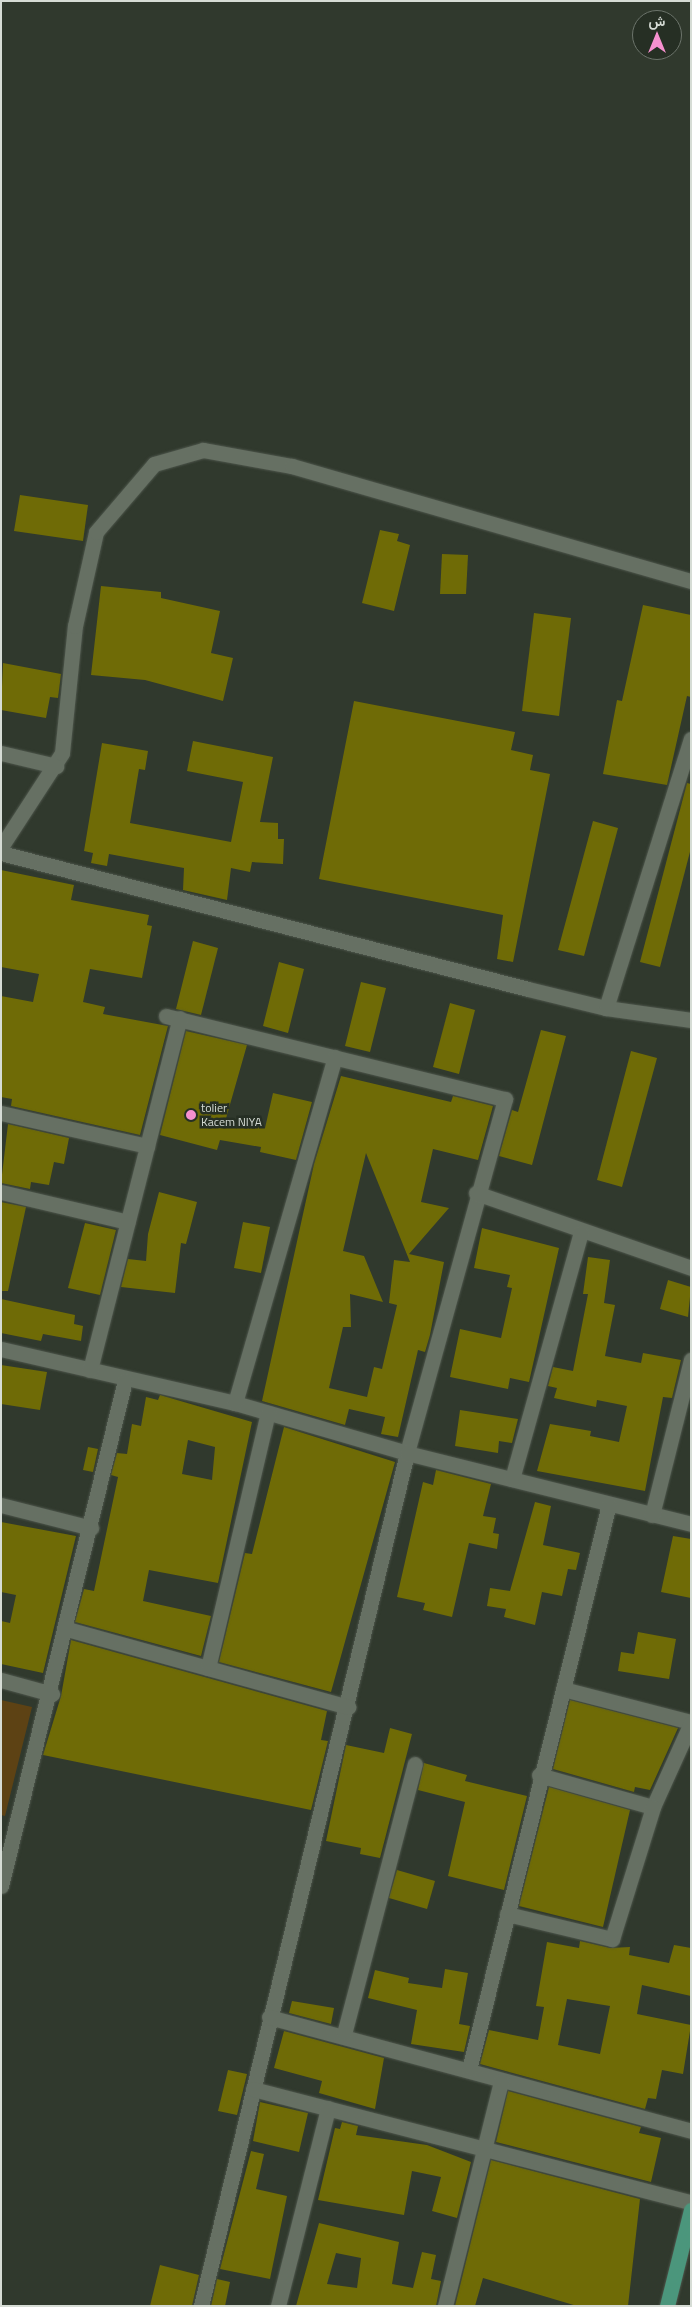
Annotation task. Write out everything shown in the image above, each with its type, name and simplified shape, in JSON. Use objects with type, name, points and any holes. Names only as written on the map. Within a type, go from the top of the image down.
[{"type":"main road","points":[[667,2306],[691,2210]]},
{"type":"street","points":[[1,847],[56,766],[69,704],[75,626],[96,532],[154,464],[203,450],[292,466],[691,581]]},
{"type":"street","points":[[606,1008],[691,739]]},
{"type":"street","points":[[1,754],[56,766]]},
{"type":"street","points":[[1,853],[221,914],[606,1008],[691,1020]]},
{"type":"street","points":[[90,1370],[147,1146],[173,1017],[505,1099],[476,1193],[407,1453],[348,1707],[269,2017],[202,2306]]},
{"type":"street","points":[[235,1403],[335,1057]]},
{"type":"street","points":[[1,1113],[147,1146]]},
{"type":"street","points":[[1,1192],[128,1222]]},
{"type":"street","points":[[476,1193],[580,1232],[691,1268]]},
{"type":"street","points":[[512,1479],[580,1232]]},
{"type":"street","points":[[1,1349],[125,1380],[235,1403],[407,1453],[691,1524]]},
{"type":"street","points":[[652,1515],[691,1360]]},
{"type":"street","points":[[1,1886],[8,1838],[52,1694],[125,1380]]},
{"type":"street","points":[[208,1668],[268,1413]]},
{"type":"street","points":[[469,2070],[508,1914],[539,1775],[563,1689],[609,1504]]},
{"type":"street","points":[[1,1505],[90,1528]]},
{"type":"street","points":[[66,1629],[348,1707]]},
{"type":"street","points":[[1,1680],[52,1694]]},
{"type":"street","points":[[508,1914],[612,1940],[653,1808],[691,1722],[563,1689]]},
{"type":"street","points":[[344,2034],[415,1764]]},
{"type":"street","points":[[539,1775],[653,1808]]},
{"type":"street","points":[[269,2017],[344,2034],[501,2081],[691,2131]]},
{"type":"street","points":[[445,2306],[486,2152],[501,2081]]},
{"type":"street","points":[[253,2089],[486,2152],[691,2202]]},
{"type":"street","points":[[278,2306],[328,2108]]},
{"type":"shaded area","points":[[1,1700],[32,1707],[5,1816],[1,1815]]},
{"type":"building","points":[[20,495],[88,505],[83,541],[14,531]]},
{"type":"building","points":[[380,530],[399,534],[397,541],[410,545],[394,611],[362,603]]},
{"type":"building","points":[[442,554],[468,555],[466,594],[440,594]]},
{"type":"building","points":[[101,586],[161,592],[161,598],[220,611],[211,653],[233,658],[223,701],[145,680],[91,675]]},
{"type":"building","points":[[643,605],[691,615],[691,697],[687,696],[667,785],[603,774],[617,700],[622,701]]},
{"type":"building","points":[[534,613],[571,618],[559,716],[522,711]]},
{"type":"building","points":[[3,663],[61,674],[58,698],[50,697],[46,718],[1,710]]},
{"type":"building","points":[[354,701],[515,732],[511,750],[533,755],[530,770],[550,774],[513,962],[497,959],[503,915],[319,879]]},
{"type":"building","points":[[193,741],[273,757],[260,822],[278,823],[278,839],[284,839],[283,864],[252,862],[250,872],[231,868],[227,900],[183,890],[184,868],[109,854],[107,866],[91,863],[93,853],[84,851],[102,743],[148,751],[145,770],[139,769],[130,823],[231,842],[243,782],[187,771]]},
{"type":"building","points":[[687,783],[691,784],[691,848],[660,967],[640,962]]},
{"type":"building","points":[[593,821],[618,828],[584,956],[558,950]]},
{"type":"building","points":[[1,870],[74,885],[71,900],[149,915],[147,925],[152,926],[142,978],[90,969],[83,1002],[105,1007],[103,1014],[168,1026],[140,1135],[11,1106],[12,1099],[1,1097],[1,996],[33,1002],[39,974],[1,967]]},
{"type":"building","points":[[193,941],[218,948],[201,1015],[176,1009]]},
{"type":"building","points":[[279,962],[304,969],[288,1033],[263,1026]]},
{"type":"building","points":[[361,982],[386,988],[370,1052],[345,1046]]},
{"type":"building","points":[[450,1003],[475,1010],[459,1074],[433,1067]]},
{"type":"building","points":[[541,1030],[566,1036],[532,1165],[499,1156],[512,1110],[518,1112]]},
{"type":"building","points":[[186,1031],[247,1045],[225,1122],[265,1128],[273,1093],[312,1102],[296,1160],[260,1152],[261,1147],[220,1140],[217,1150],[160,1135]]},
{"type":"building","points":[[631,1051],[657,1058],[622,1187],[597,1180]]},
{"type":"building","points":[[341,1076],[451,1102],[453,1096],[493,1106],[478,1160],[433,1149],[421,1202],[449,1208],[409,1254],[444,1262],[430,1335],[425,1352],[418,1350],[398,1437],[381,1434],[385,1417],[349,1409],[345,1425],[262,1401],[314,1164]],"holes":[[[366,1153],[410,1262],[394,1260],[389,1303],[397,1305],[382,1369],[374,1367],[367,1397],[329,1388],[343,1327],[351,1327],[350,1294],[383,1302],[364,1256],[343,1251]]]},
{"type":"building","points":[[8,1124],[69,1138],[64,1164],[54,1162],[49,1185],[31,1182],[30,1189],[1,1183]]},
{"type":"building","points":[[159,1192],[197,1202],[186,1244],[181,1243],[175,1293],[121,1287],[128,1259],[146,1261],[148,1234]]},
{"type":"building","points":[[1,1202],[26,1207],[8,1291],[1,1291]]},
{"type":"building","points":[[243,1222],[270,1227],[261,1273],[234,1268]]},
{"type":"building","points":[[85,1223],[116,1230],[100,1295],[68,1288]]},
{"type":"building","points":[[482,1228],[559,1248],[529,1382],[510,1378],[508,1389],[450,1377],[460,1329],[501,1338],[512,1288],[507,1287],[510,1275],[474,1268]]},
{"type":"building","points":[[588,1257],[610,1260],[604,1303],[615,1305],[605,1356],[641,1363],[643,1353],[681,1360],[672,1398],[663,1397],[645,1491],[537,1471],[550,1424],[591,1431],[590,1436],[619,1442],[627,1406],[597,1400],[596,1407],[554,1398],[557,1388],[548,1386],[553,1367],[573,1371],[588,1294],[583,1294]]},
{"type":"building","points":[[668,1280],[691,1287],[688,1317],[660,1309]]},
{"type":"building","points":[[1,1299],[75,1315],[74,1324],[83,1326],[81,1341],[43,1334],[41,1341],[1,1333]]},
{"type":"building","points":[[1,1365],[47,1372],[40,1410],[1,1404]]},
{"type":"building","points":[[160,1395],[252,1422],[218,1583],[149,1570],[143,1601],[211,1616],[201,1656],[75,1622],[84,1589],[94,1591],[118,1477],[111,1475],[117,1453],[127,1454],[132,1424],[141,1426],[146,1397],[158,1400]],"holes":[[[188,1440],[215,1447],[212,1480],[182,1474]]]},
{"type":"building","points":[[460,1410],[518,1419],[512,1443],[499,1441],[498,1453],[455,1446]]},
{"type":"building","points":[[284,1427],[395,1462],[331,1692],[219,1662],[245,1553],[252,1554]]},
{"type":"building","points":[[88,1447],[98,1449],[93,1472],[83,1470]]},
{"type":"building","points":[[436,1470],[491,1484],[483,1516],[496,1518],[493,1533],[499,1534],[497,1549],[469,1543],[452,1617],[423,1610],[425,1603],[397,1597],[423,1482],[433,1485]]},
{"type":"building","points":[[535,1502],[551,1506],[543,1545],[580,1553],[576,1570],[568,1569],[562,1596],[542,1592],[535,1625],[504,1617],[506,1609],[487,1606],[490,1588],[510,1591]]},
{"type":"building","points":[[1,1522],[76,1536],[43,1673],[1,1664],[1,1621],[10,1623],[16,1595],[1,1592]]},
{"type":"building","points":[[673,1536],[691,1539],[691,1598],[661,1592]]},
{"type":"building","points":[[638,1632],[676,1639],[669,1679],[618,1671],[621,1652],[634,1654]]},
{"type":"building","points":[[71,1640],[327,1711],[321,1740],[328,1741],[311,1810],[43,1755],[61,1696]]},
{"type":"building","points":[[570,1700],[678,1728],[650,1790],[635,1787],[634,1792],[553,1769]]},
{"type":"building","points":[[390,1728],[412,1734],[380,1858],[360,1854],[361,1848],[326,1841],[346,1745],[384,1753]]},
{"type":"building","points":[[424,1763],[467,1775],[465,1781],[527,1796],[504,1890],[448,1876],[465,1802],[418,1790]]},
{"type":"building","points":[[549,1787],[630,1810],[603,1927],[519,1906]]},
{"type":"building","points":[[397,1870],[435,1881],[427,1909],[389,1898]]},
{"type":"building","points":[[580,1941],[610,1948],[630,1947],[629,1955],[669,1963],[674,1945],[691,1948],[691,1996],[642,1985],[637,2014],[691,2025],[683,2074],[662,2070],[656,2099],[648,2098],[645,2109],[480,2064],[489,2030],[538,2040],[544,2007],[536,2006],[547,1942],[579,1948]],"holes":[[[567,1999],[610,2006],[600,2054],[558,2045]]]},
{"type":"building","points":[[445,1969],[468,1973],[459,2024],[470,2026],[464,2052],[411,2044],[417,2010],[368,1998],[375,1970],[409,1978],[408,1983],[442,1988]]},
{"type":"building","points":[[292,2001],[334,2008],[331,2024],[289,2013]]},
{"type":"building","points":[[284,2031],[384,2058],[375,2109],[319,2093],[322,2081],[274,2068]]},
{"type":"building","points":[[228,2070],[247,2074],[237,2115],[218,2111]]},
{"type":"building","points":[[508,2091],[641,2127],[639,2133],[661,2138],[651,2182],[496,2142]]},
{"type":"building","points":[[260,2102],[308,2113],[299,2152],[253,2141]]},
{"type":"building","points":[[342,2122],[358,2126],[356,2135],[427,2145],[471,2162],[457,2218],[432,2211],[441,2177],[412,2171],[404,2215],[318,2200],[335,2128],[340,2129]]},
{"type":"building","points":[[251,2151],[264,2154],[256,2189],[287,2196],[270,2279],[220,2269]]},
{"type":"building","points":[[491,2160],[640,2199],[628,2306],[577,2306],[483,2278],[475,2306],[455,2306]]},
{"type":"building","points":[[319,2223],[399,2242],[392,2284],[413,2288],[422,2252],[436,2255],[431,2279],[441,2281],[436,2306],[296,2306]],"holes":[[[336,2253],[361,2258],[357,2288],[327,2284]]]},
{"type":"building","points":[[160,2265],[199,2275],[192,2306],[150,2306]]},
{"type":"building","points":[[217,2279],[230,2282],[225,2306],[211,2306]]},
{"type":"place","name":"tolier Kacem NIYA","points":[[191,1115]]}]
